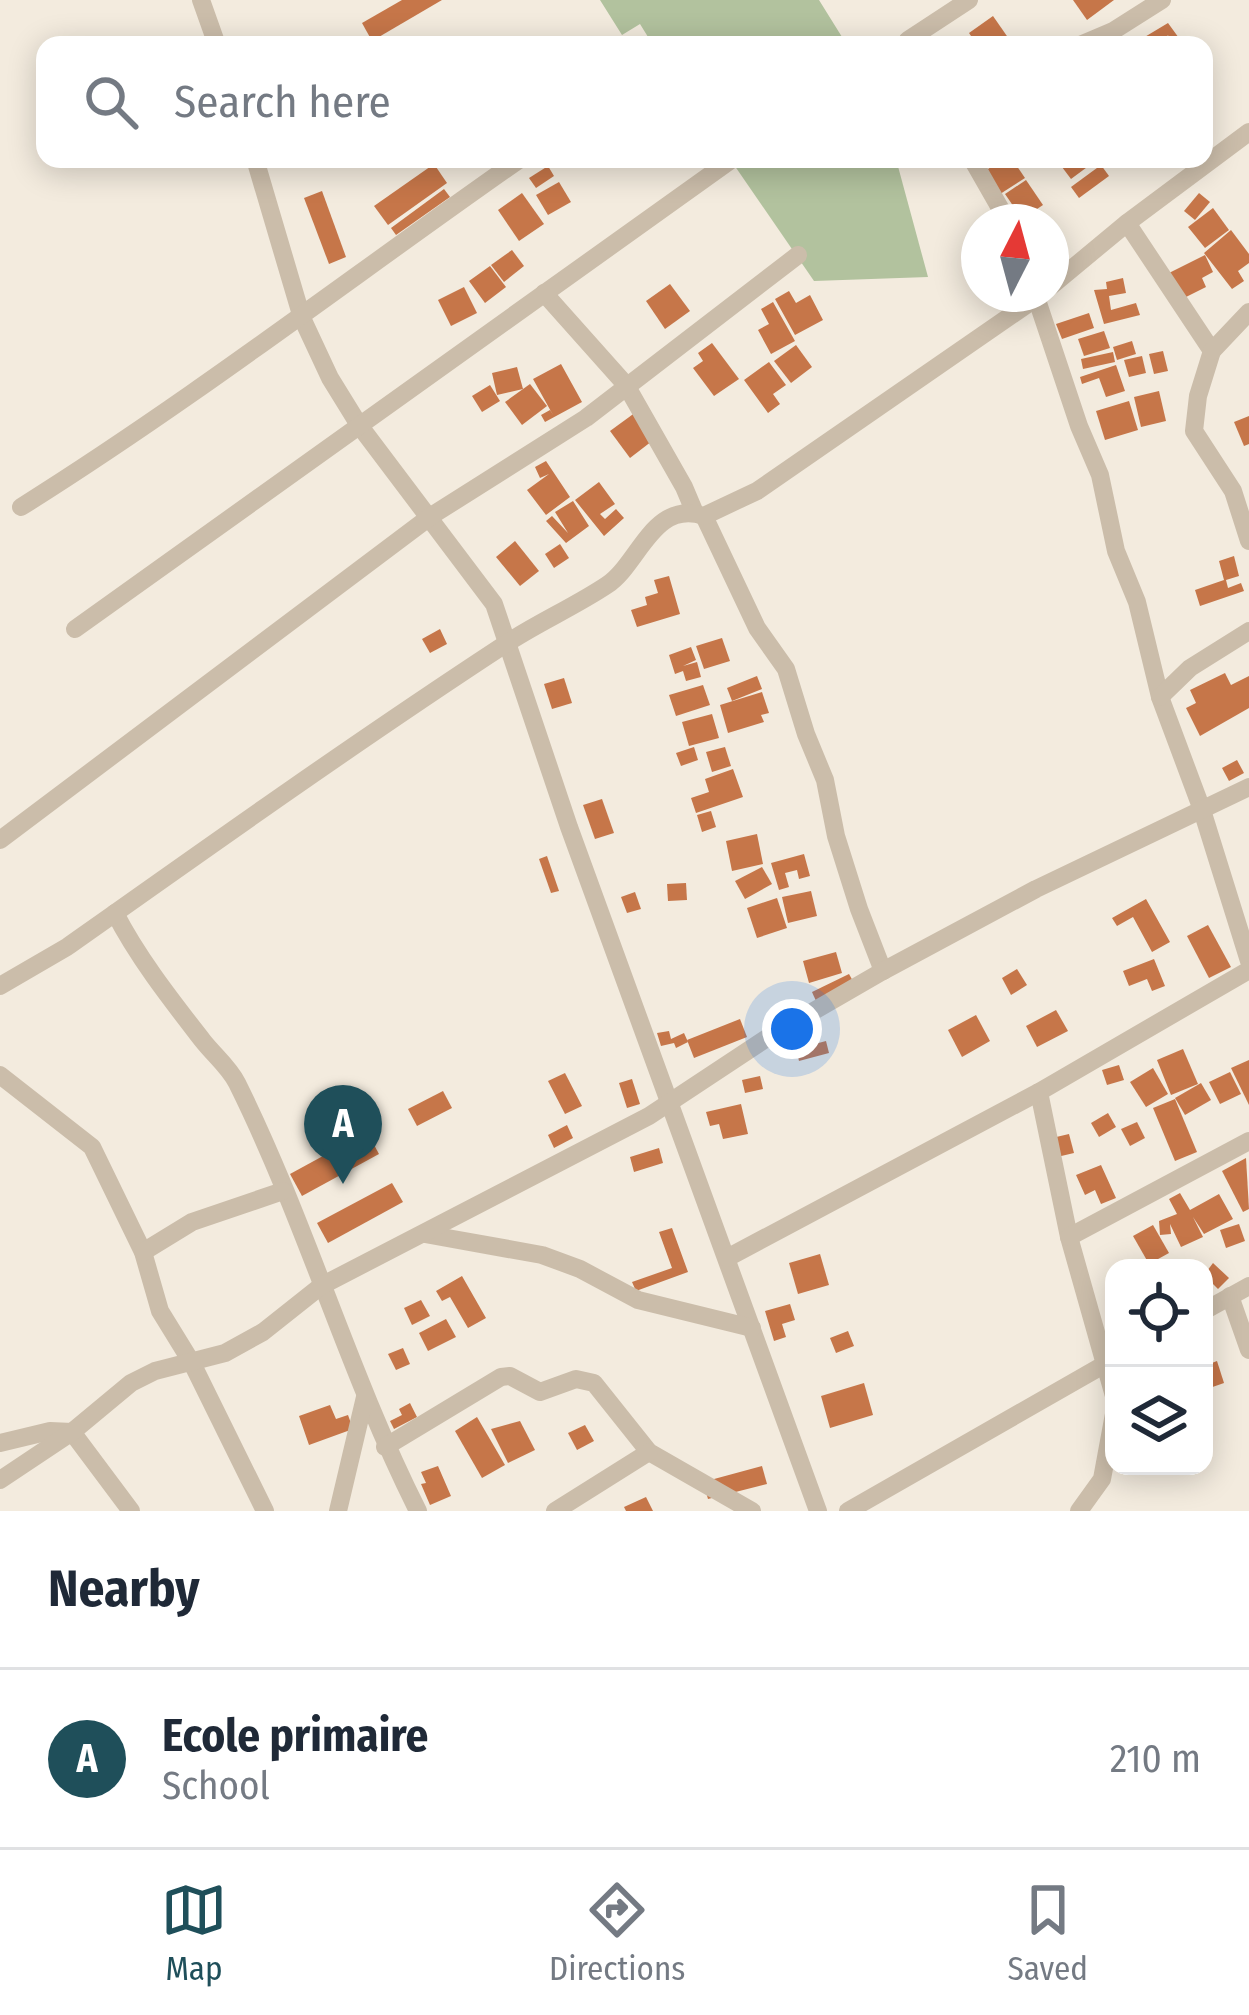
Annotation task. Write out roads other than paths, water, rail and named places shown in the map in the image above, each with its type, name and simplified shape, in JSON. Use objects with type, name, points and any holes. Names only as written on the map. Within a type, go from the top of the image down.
[{"type":"street","points":[[201,0],[214,36]]},
{"type":"street","points":[[914,36],[969,0]]},
{"type":"street","points":[[1102,36],[1162,0]]},
{"type":"street","points":[[1213,159],[1249,132]]},
{"type":"street","points":[[258,168],[302,318],[330,378],[359,425],[494,604],[562,809],[818,1511]]},
{"type":"street","points":[[21,507],[302,318],[507,168]]},
{"type":"street","points":[[75,629],[720,168]]},
{"type":"street","points":[[977,168],[998,204]]},
{"type":"street","points":[[1069,271],[1201,168]]},
{"type":"street","points":[[1127,223],[1212,351]]},
{"type":"street","points":[[0,840],[430,516],[586,418],[798,255]]},
{"type":"street","points":[[544,293],[626,385],[757,628],[787,670],[825,780],[836,836],[859,909],[884,971]]},
{"type":"street","points":[[0,986],[115,913],[507,642],[612,582],[667,518],[699,515],[757,491],[1016,312]]},
{"type":"street","points":[[1048,312],[1079,426],[1100,475],[1116,550],[1137,602],[1160,697],[1201,806],[1249,961]]},
{"type":"street","points":[[1249,312],[1212,351],[1198,396],[1194,431],[1233,491],[1249,541]]},
{"type":"street","points":[[1160,697],[1190,668],[1249,631]]},
{"type":"street","points":[[0,1480],[72,1432],[131,1383],[155,1370],[226,1353],[263,1332],[321,1286],[650,1116],[884,971],[1201,806],[1249,787]]},
{"type":"street","points":[[115,913],[128,939],[190,1024],[235,1077],[274,1159],[385,1447],[418,1511]]},
{"type":"street","points":[[727,1258],[1039,1092],[1249,970]]},
{"type":"street","points":[[0,1075],[92,1148],[143,1252],[160,1311],[192,1363],[265,1511]]},
{"type":"street","points":[[1039,1092],[1069,1238],[1105,1343]]},
{"type":"street","points":[[1069,1238],[1249,1141]]},
{"type":"street","points":[[143,1252],[192,1222],[284,1191]]},
{"type":"street","points":[[425,1234],[542,1255],[638,1300],[752,1328]]},
{"type":"street","points":[[1213,1306],[1249,1286]]},
{"type":"street","points":[[1231,1296],[1249,1350]]},
{"type":"street","points":[[848,1511],[1105,1365]]},
{"type":"street","points":[[385,1447],[478,1387],[509,1376],[541,1392],[576,1379],[594,1383],[649,1452],[752,1511]]},
{"type":"street","points":[[338,1511],[365,1397]]},
{"type":"street","points":[[0,1443],[50,1431],[72,1432]]},
{"type":"street","points":[[72,1432],[131,1511]]},
{"type":"street","points":[[555,1511],[649,1452]]},
{"type":"street","points":[[1078,1511],[1102,1479],[1105,1463]]},
{"type":"place","name":"Ecole primaire","points":[[343,1184]]}]
